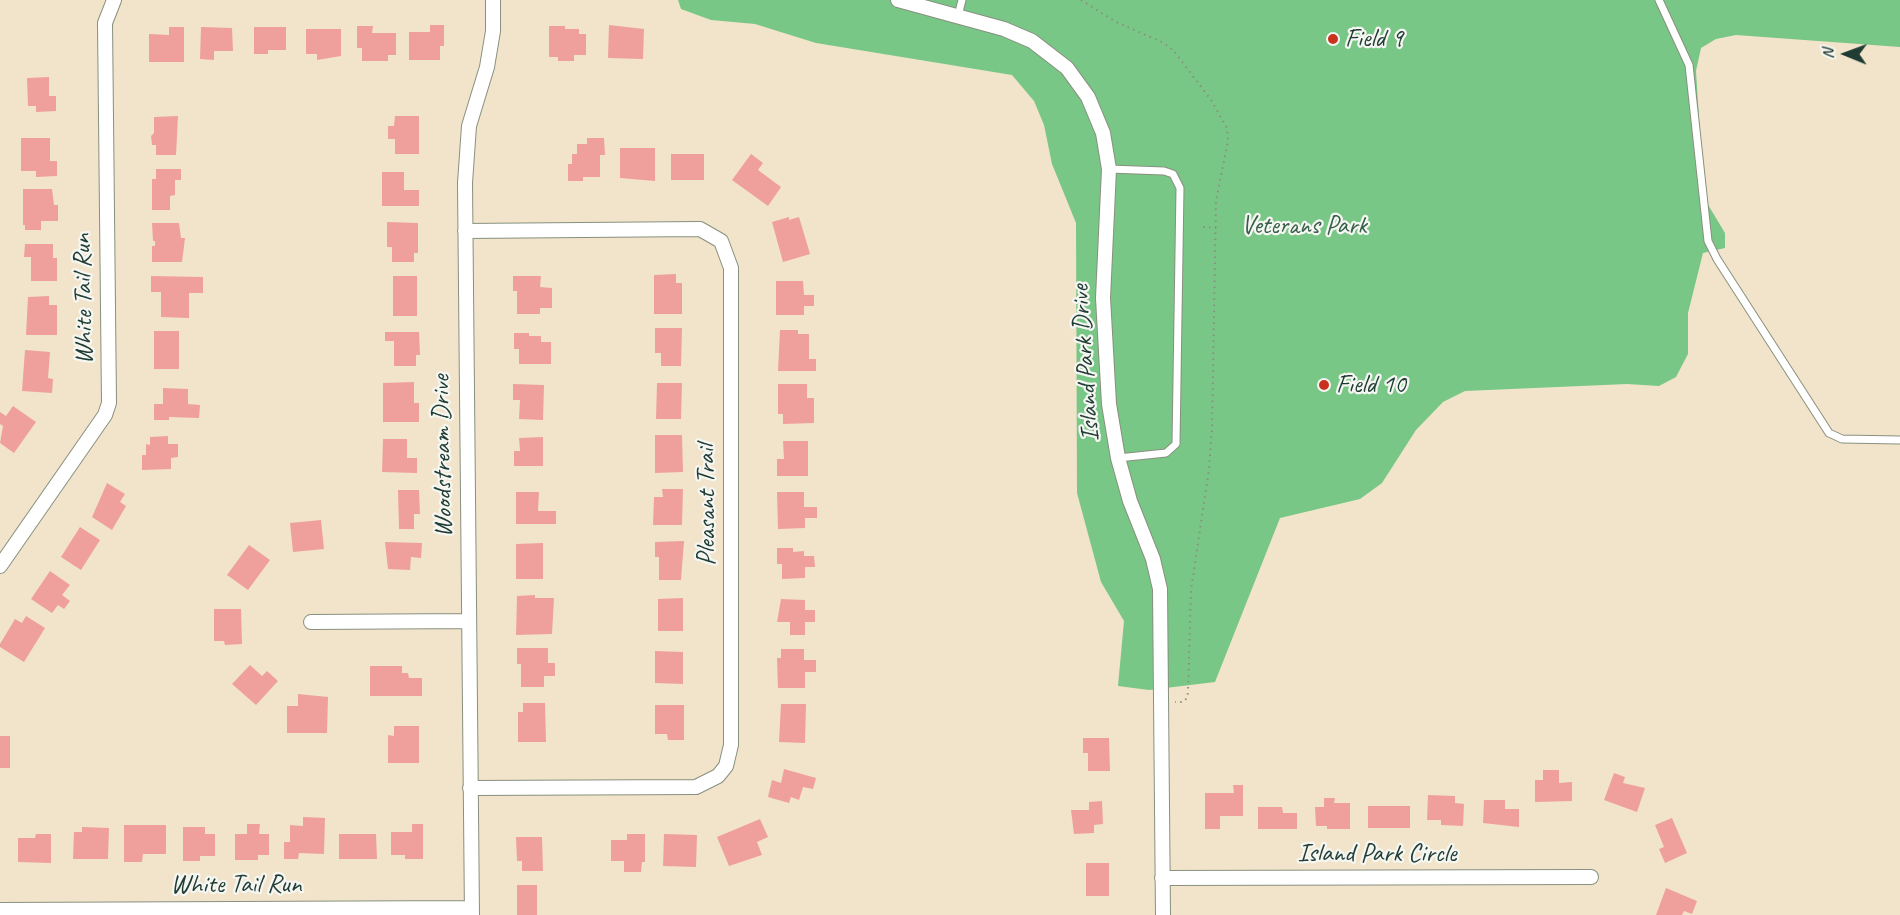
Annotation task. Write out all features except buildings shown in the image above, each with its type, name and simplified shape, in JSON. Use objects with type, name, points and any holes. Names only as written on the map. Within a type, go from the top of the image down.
[{"type":"street","name":"White Tail Run","points":[[0,566],[105,415],[109,403],[105,23],[114,0]]},
{"type":"street","name":"Woodstream Drive","points":[[472,911],[466,149],[476,96],[487,68],[493,31],[493,0]]},
{"type":"street","name":"Island Park Drive","points":[[898,0],[943,5],[958,15],[1004,29],[1032,41],[1066,68],[1088,97],[1103,133],[1109,169],[1103,298],[1108,404],[1118,458],[1130,501],[1153,559],[1160,590],[1163,915]]},
{"type":"street","name":"Pleasant Trail","points":[[465,231],[700,229],[721,241],[731,268],[731,745],[726,766],[718,776],[696,787],[471,788]]},
{"type":"street","points":[[311,622],[469,621]]},
{"type":"street","name":"Island Park Circle","points":[[1162,878],[1592,877]]},
{"type":"street","name":"White Tail Run","points":[[0,910],[472,911]]},
{"type":"lane","points":[[958,15],[962,0]]},
{"type":"lane","points":[[1659,0],[1689,65],[1708,242],[1717,259],[1829,433],[1842,439],[1900,440]]},
{"type":"lane","points":[[1109,169],[1164,171],[1173,174],[1180,188],[1176,444],[1166,453],[1118,458]]},
{"type":"path","points":[[1081,0],[1116,22],[1164,43],[1174,51],[1216,108],[1227,128],[1228,141],[1216,201],[1212,428],[1191,590],[1188,692],[1183,702],[1160,703]]},
{"type":"path","points":[[1203,227],[1215,228]]},
{"type":"green space","name":"Veterans Park","points":[[678,0],[1900,0],[1900,47],[1736,35],[1716,39],[1701,48],[1696,71],[1702,165],[1707,203],[1725,233],[1725,248],[1703,253],[1688,313],[1688,354],[1676,377],[1659,386],[1627,384],[1465,391],[1443,402],[1416,430],[1382,483],[1360,499],[1280,518],[1215,682],[1149,690],[1118,686],[1124,621],[1101,582],[1077,493],[1076,223],[1052,164],[1044,125],[1034,101],[1012,75],[816,43],[755,24],[711,20],[681,9]]},
{"type":"place","name":"Field 9","points":[[1333,39]]},
{"type":"place","name":"Field 10","points":[[1324,385]]}]
